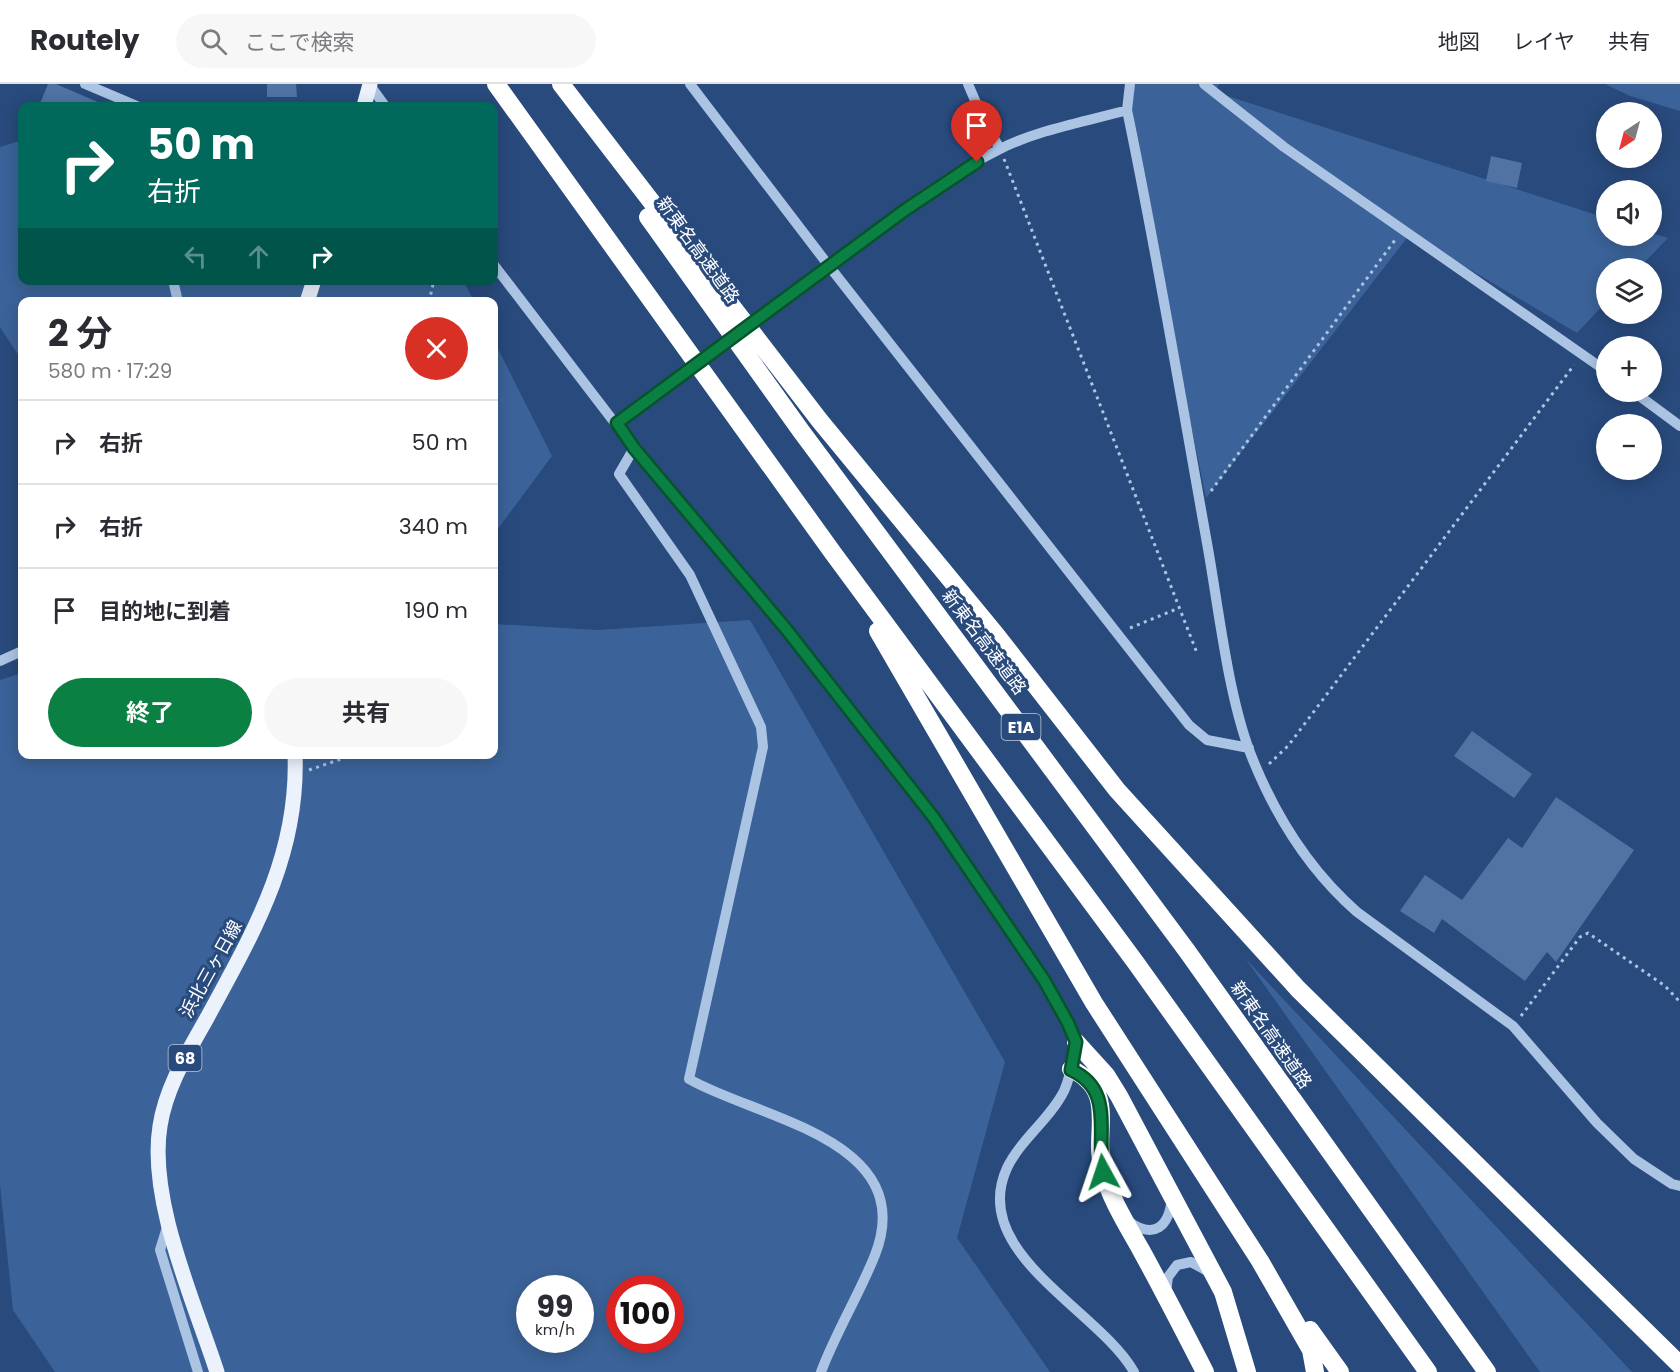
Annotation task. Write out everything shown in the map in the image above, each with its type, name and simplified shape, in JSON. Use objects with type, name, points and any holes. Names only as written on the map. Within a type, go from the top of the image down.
[{"type":"highway","name":"E1A","points":[[496,84],[833,553],[1136,963],[1428,1372]]},
{"type":"highway","name":"新東名高速道路","points":[[553,84],[801,431],[1187,951],[1486,1372]]},
{"type":"highway","points":[[561,84],[820,421],[997,636],[1117,789],[1298,989],[1680,1365]]},
{"type":"highway","points":[[833,553],[1094,1003],[1260,1261],[1311,1350],[1315,1372]]},
{"type":"highway","points":[[1076,1042],[1106,1075],[1119,1096],[1215,1276],[1232,1317],[1246,1372]]},
{"type":"highway","points":[[1071,1070],[1084,1075],[1098,1094],[1101,1107],[1100,1155],[1103,1172],[1123,1217],[1205,1372]]},
{"type":"highway","points":[[1260,1261],[1340,1372]]},
{"type":"main road","points":[[365,102],[370,84]]},
{"type":"main road","name":"浜北三ヶ日線","points":[[217,1372],[168,1224],[159,1170],[160,1126],[175,1075],[259,921],[282,864],[296,774],[295,759]]},
{"type":"street","points":[[85,84],[127,102]]},
{"type":"street","points":[[370,84],[382,102]]},
{"type":"street","points":[[690,84],[829,266],[1189,725],[1207,740],[1249,748]]},
{"type":"street","points":[[968,84],[982,119],[1000,149]]},
{"type":"street","points":[[1130,84],[1127,110],[1161,274],[1232,680],[1249,748],[1285,828],[1308,862],[1333,891],[1513,1026],[1597,1123],[1634,1159],[1672,1184],[1680,1186]]},
{"type":"street","points":[[1204,84],[1284,147],[1596,364]]},
{"type":"street","points":[[617,423],[921,199],[1000,149],[1074,123],[1127,110]]},
{"type":"street","points":[[498,270],[634,448],[778,621],[934,818],[1044,980],[1076,1042],[1071,1070],[1063,1092],[1007,1169],[1000,1190],[1002,1217],[1020,1254],[1114,1346],[1134,1372]]},
{"type":"street","points":[[1648,402],[1680,426]]},
{"type":"street","points":[[634,448],[619,474],[690,575],[761,727],[763,747],[689,1079],[806,1127],[830,1140],[854,1160],[873,1184],[882,1215],[875,1254],[821,1372]]},
{"type":"street","points":[[0,661],[18,653]]},
{"type":"street","points":[[1123,1217],[1139,1228],[1155,1230],[1168,1216],[1172,1198]]},
{"type":"street","points":[[168,1224],[160,1250],[198,1372]]},
{"type":"street","points":[[1166,1296],[1168,1277],[1177,1265],[1191,1262],[1215,1276]]},
{"type":"path","points":[[1000,149],[1197,653]]},
{"type":"path","points":[[1200,505],[1403,229]]},
{"type":"path","points":[[1259,773],[1288,746],[1583,354]]},
{"type":"path","points":[[1117,633],[1179,608]]},
{"type":"path","points":[[296,774],[341,759]]},
{"type":"path","points":[[1513,1026],[1580,938],[1588,933],[1665,986],[1680,1002]]},
{"type":"shaded area","points":[[1133,84],[1219,84],[1215,92],[1596,215],[1596,246],[1660,246],[1649,258],[1596,258],[1596,313],[1577,333],[1410,234],[1206,498],[1128,116]]},
{"type":"shaded area","points":[[1605,84],[1680,84],[1680,111],[1662,106],[1662,102],[1650,102],[1630,96]]},
{"type":"shaded area","points":[[18,142],[18,285],[466,285],[472,297],[18,297],[18,355],[0,327],[0,147]]},
{"type":"shaded area","points":[[1662,236],[1668,238],[1662,244]]},
{"type":"shaded area","points":[[498,349],[552,456],[498,529]]},
{"type":"shaded area","points":[[750,620],[1005,1062],[957,1238],[1050,1372],[55,1372],[13,1310],[0,1185],[0,680],[18,674],[18,759],[498,759],[498,624],[598,630]]},
{"type":"shaded area","points":[[1245,958],[1632,1372],[1540,1372]]},
{"type":"building","points":[[48,84],[56,84],[98,102],[41,102]]},
{"type":"building","points":[[267,84],[296,84],[297,97],[267,97]]},
{"type":"building","points":[[1491,156],[1522,163],[1517,188],[1486,181]]},
{"type":"building","points":[[1472,731],[1532,774],[1514,798],[1454,756]]},
{"type":"building","points":[[1556,797],[1634,850],[1556,962],[1547,952],[1525,981],[1442,919],[1434,933],[1400,911],[1425,875],[1462,900],[1508,838],[1522,848]]},
{"type":"route","points":[[977,162],[905,210],[617,423],[634,448],[786,629],[882,750],[934,818],[1044,980],[1076,1042],[1071,1070],[1084,1075],[1093,1084],[1098,1094],[1101,1107],[1100,1155],[1103,1172]]}]
